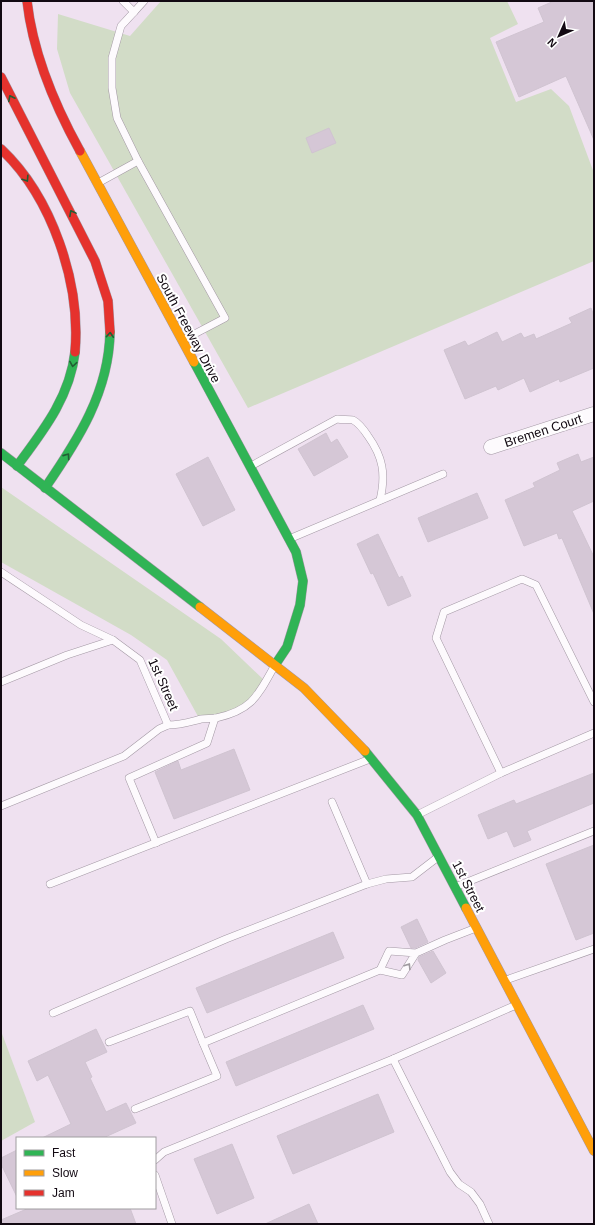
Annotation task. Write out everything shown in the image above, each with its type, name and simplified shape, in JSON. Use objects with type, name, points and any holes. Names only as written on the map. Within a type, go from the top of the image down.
[{"type":"main road","name":"South Freeway Drive","points":[[27,1],[34,43],[48,85],[70,133],[296,552],[303,581],[300,605],[287,648],[275,665]]},
{"type":"main road","points":[[1,77],[87,241],[99,271],[108,301],[111,330],[100,390],[91,414],[72,448],[45,488]]},
{"type":"main road","points":[[1,150],[18,167],[27,180],[50,222],[68,270],[76,301],[77,336],[72,370],[60,401],[44,430],[17,466]]},
{"type":"main road","name":"1st Street","points":[[1,453],[304,688],[371,759],[417,815],[594,1151]]},
{"type":"street","name":"Bremen Court","points":[[491,446],[594,414]]},
{"type":"lane","points":[[124,1],[134,12]]},
{"type":"lane","points":[[144,1],[121,26],[116,40],[112,58],[112,81],[117,118],[138,161],[225,318],[181,341]]},
{"type":"lane","points":[[97,184],[138,161]]},
{"type":"lane","points":[[251,467],[338,419],[353,420],[363,428],[374,445],[382,463],[384,483],[380,500]]},
{"type":"lane","points":[[289,539],[443,474]]},
{"type":"lane","name":"1st Street","points":[[1,572],[81,625],[113,640],[140,660],[168,725],[187,724],[215,718],[244,709],[253,701],[275,665]]},
{"type":"lane","points":[[501,773],[436,638],[444,612],[522,579],[536,585],[594,702]]},
{"type":"lane","points":[[1,682],[67,655],[113,640]]},
{"type":"lane","points":[[156,843],[129,778],[206,743],[215,718]]},
{"type":"lane","points":[[1,806],[124,756],[159,729],[168,725]]},
{"type":"lane","points":[[417,815],[501,773],[594,734]]},
{"type":"lane","points":[[50,884],[371,759]]},
{"type":"lane","points":[[332,802],[367,884]]},
{"type":"lane","points":[[455,887],[594,831]]},
{"type":"lane","points":[[53,1013],[226,939],[367,884],[386,879],[412,877],[439,856]]},
{"type":"lane","points":[[380,970],[389,952],[416,953],[476,928]]},
{"type":"lane","points":[[504,981],[594,949]]},
{"type":"lane","points":[[203,1043],[380,970],[402,975],[416,953]]},
{"type":"lane","points":[[156,1159],[164,1152],[393,1059],[516,1005]]},
{"type":"lane","points":[[109,1042],[190,1011],[217,1076],[135,1109]]},
{"type":"lane","points":[[393,1059],[450,1172],[459,1184],[471,1192],[480,1204],[489,1224]]},
{"type":"lane","points":[[156,1178],[172,1224]]},
{"type":"green space","points":[[161,1],[507,1],[518,24],[490,38],[516,102],[551,89],[569,106],[594,173],[594,261],[248,408],[70,93],[57,49],[58,14],[130,36]]},
{"type":"green space","points":[[1,487],[221,639],[265,681],[244,709],[200,720],[167,660],[131,635],[1,562]]},
{"type":"green space","points":[[1,1031],[35,1122],[1,1141]]},
{"type":"building","points":[[554,1],[594,1],[594,140],[566,76],[519,97],[496,42],[544,22],[538,8]]},
{"type":"building","points":[[329,128],[336,143],[312,153],[306,138]]},
{"type":"building","points":[[591,308],[594,316],[594,368],[560,382],[559,379],[530,392],[524,378],[498,390],[496,386],[465,399],[444,350],[465,341],[468,346],[497,332],[502,342],[521,333],[524,338],[534,334],[536,339],[572,323],[569,318]]},
{"type":"building","points":[[326,433],[331,443],[337,439],[348,457],[314,476],[298,449]]},
{"type":"building","points":[[578,454],[581,462],[594,457],[594,501],[572,511],[594,557],[594,614],[562,538],[559,539],[557,533],[524,546],[505,500],[535,487],[533,483],[560,470],[557,463]]},
{"type":"building","points":[[208,457],[235,510],[203,526],[176,474]]},
{"type":"building","points":[[477,493],[488,518],[428,542],[418,518]]},
{"type":"building","points":[[378,534],[399,578],[402,576],[411,596],[388,606],[373,573],[371,574],[357,544]]},
{"type":"building","points":[[234,749],[250,790],[174,819],[155,772],[178,761],[181,770]]},
{"type":"building","points":[[594,773],[594,803],[527,831],[531,840],[514,847],[507,831],[488,839],[478,815],[514,800],[516,804]]},
{"type":"building","points":[[594,845],[594,933],[576,940],[546,864]]},
{"type":"building","points":[[417,919],[428,942],[415,948],[411,948],[401,927]]},
{"type":"building","points":[[333,932],[344,958],[207,1013],[196,988]]},
{"type":"building","points":[[433,951],[446,973],[431,983],[418,960],[419,957]]},
{"type":"building","points":[[363,1005],[374,1029],[236,1086],[226,1062]]},
{"type":"building","points":[[96,1029],[107,1052],[85,1062],[92,1077],[90,1078],[106,1112],[126,1103],[136,1123],[105,1137],[44,1137],[71,1124],[48,1075],[37,1081],[28,1061]]},
{"type":"building","points":[[378,1094],[394,1132],[293,1174],[277,1136]]},
{"type":"building","points":[[232,1144],[254,1198],[217,1214],[194,1159]]},
{"type":"building","points":[[16,1150],[16,1195],[1,1164],[1,1158]]},
{"type":"building","points":[[309,1204],[318,1224],[265,1224]]},
{"type":"building","points":[[27,1209],[130,1209],[136,1224],[1,1224],[1,1220]]},
{"type":"traffic: fast","points":[[45,488],[80,433],[98,395],[104,375],[110,332]]},
{"type":"traffic: fast","points":[[17,466],[54,413],[67,384],[75,352]]},
{"type":"traffic: fast","points":[[194,362],[296,552],[303,581],[300,605],[287,647],[275,665]]},
{"type":"traffic: fast","points":[[1,453],[200,607]]},
{"type":"traffic: fast","points":[[365,751],[417,815],[466,908]]},
{"type":"traffic: slow","points":[[80,151],[194,362]]},
{"type":"traffic: slow","points":[[200,607],[304,688],[365,751]]},
{"type":"traffic: slow","points":[[466,908],[594,1151]]},
{"type":"traffic: jam","points":[[27,1],[34,40],[46,78],[53,97],[80,151]]},
{"type":"traffic: jam","points":[[1,77],[95,261],[108,301],[110,332]]},
{"type":"traffic: jam","points":[[1,149],[19,169],[35,191],[48,216],[59,243],[68,270],[73,298],[76,325],[75,352]]}]
